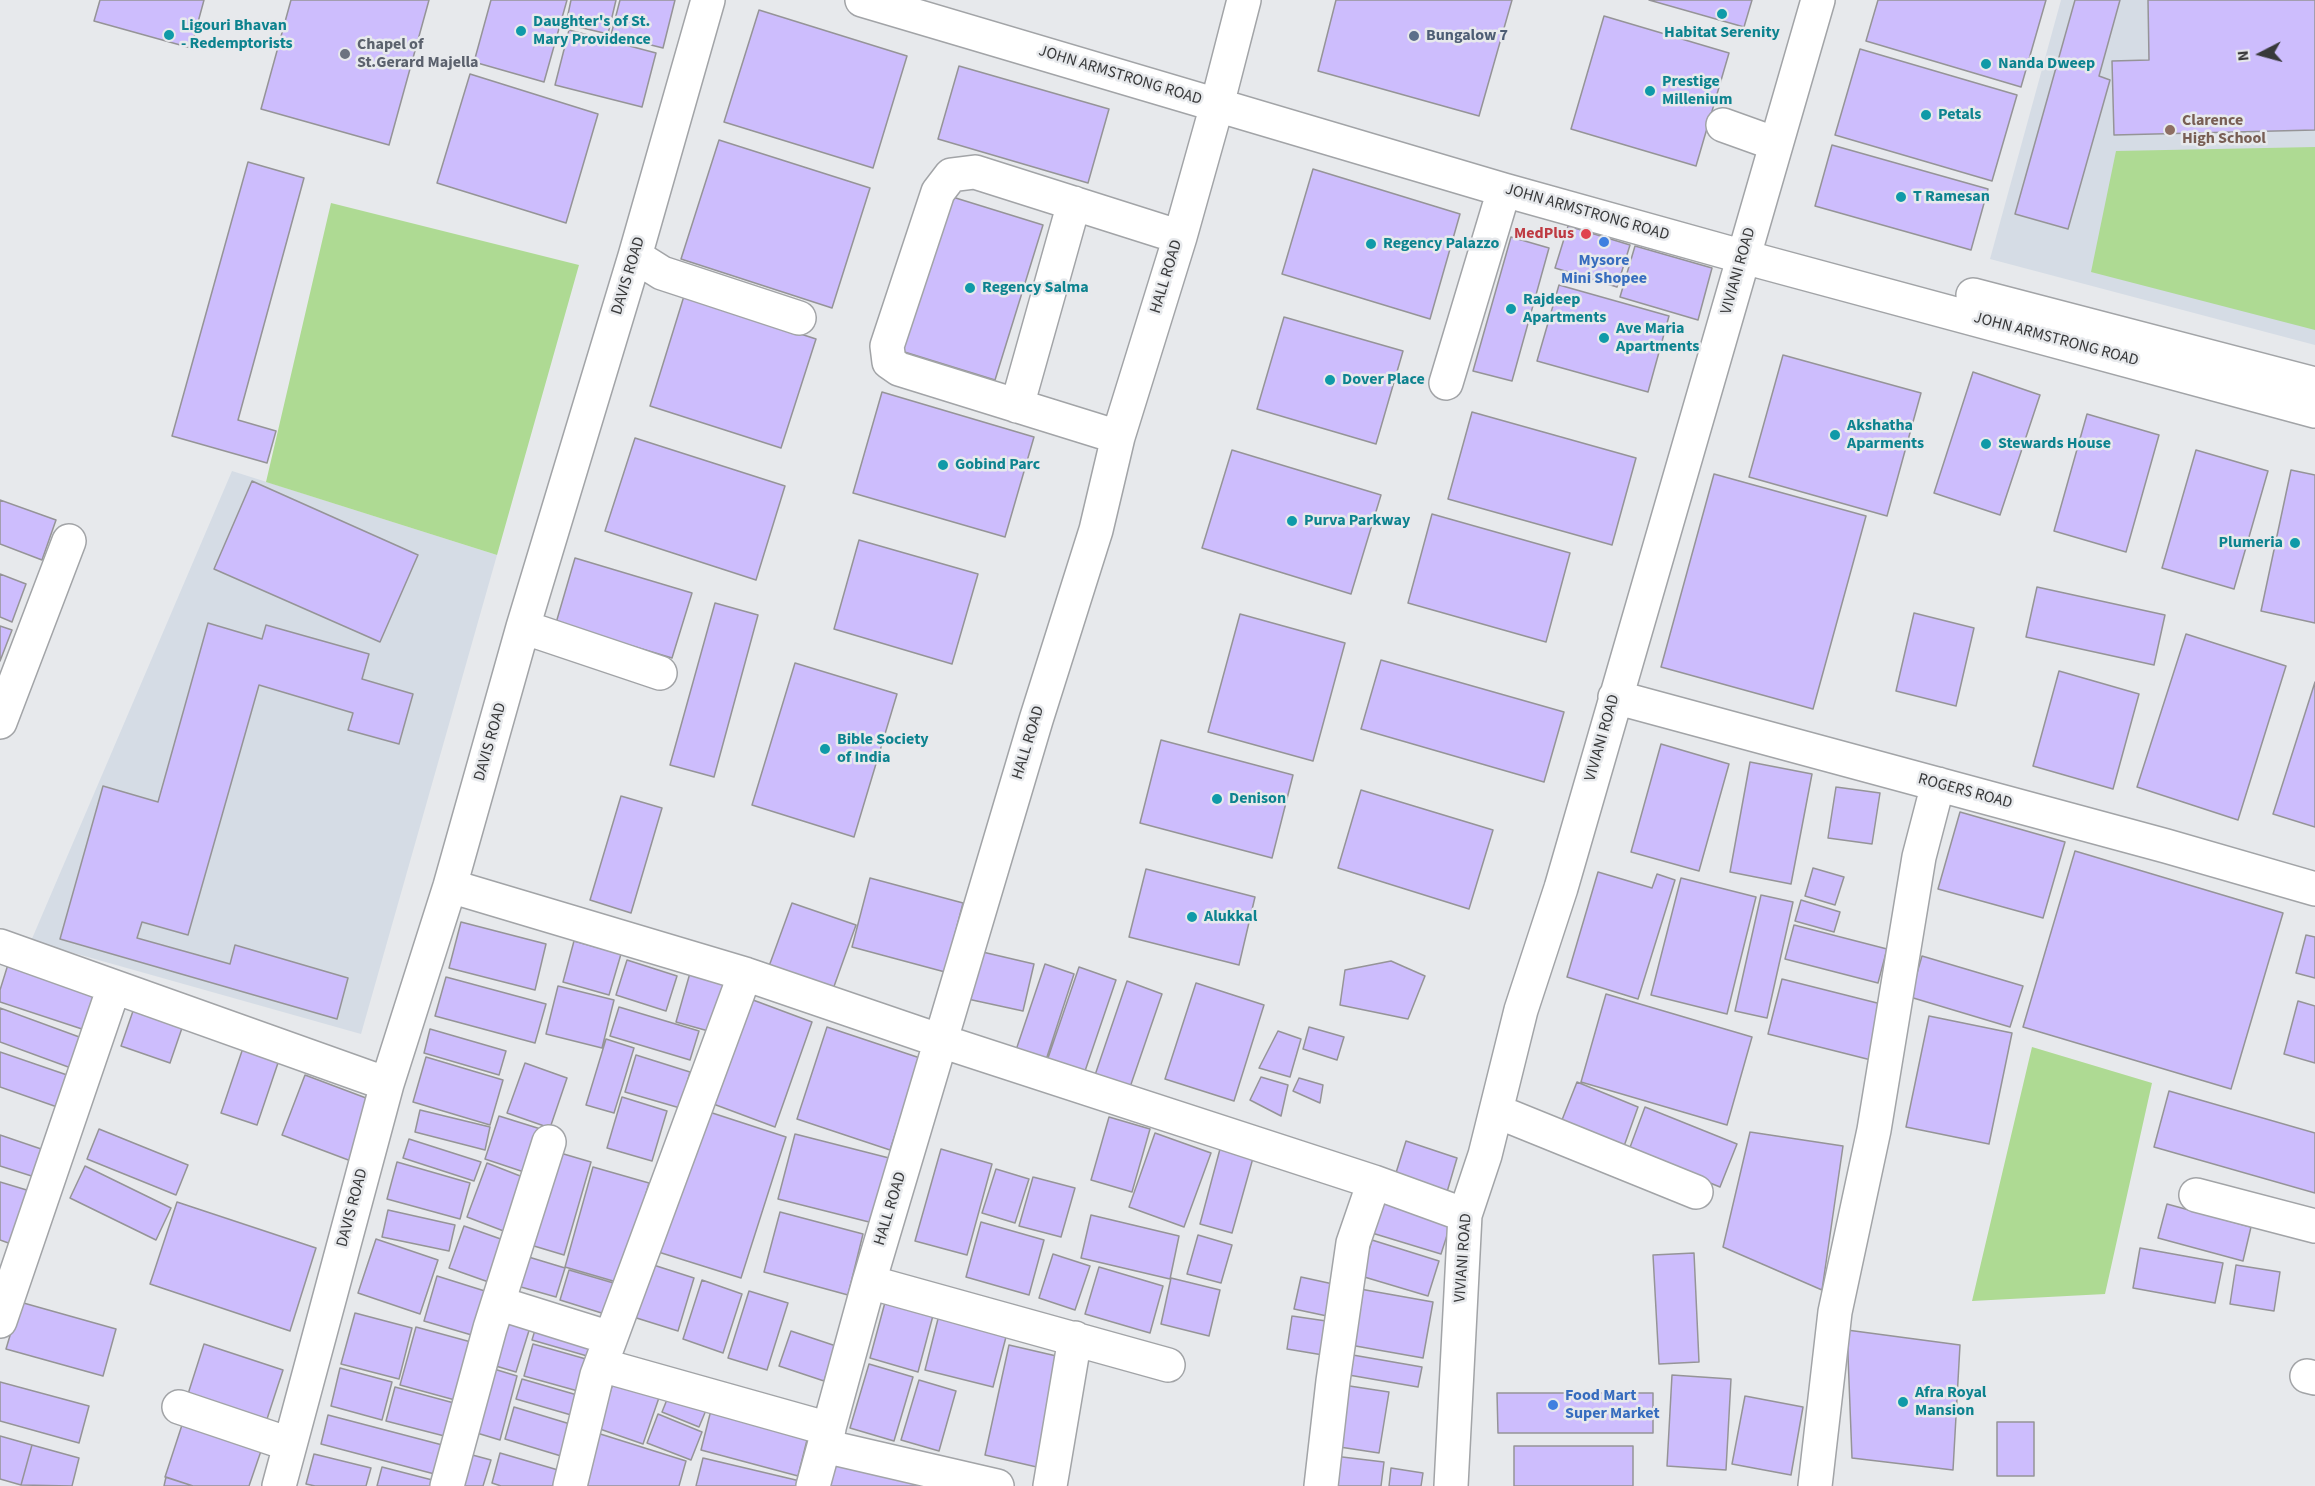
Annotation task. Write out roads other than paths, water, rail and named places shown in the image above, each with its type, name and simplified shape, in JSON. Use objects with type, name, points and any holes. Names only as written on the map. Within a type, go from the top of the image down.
[{"type":"street","name":"DAVIS ROAD","points":[[279,1486],[387,1084],[450,886],[523,627],[635,256],[708,0]]},
{"type":"street","name":"JOHN ARMSTRONG ROAD","points":[[862,0],[1220,95],[1368,131],[1671,221],[1746,248],[2315,411]]},
{"type":"street","name":"JOHN ARMSTRONG ROAD","points":[[938,0],[1504,190],[1746,248],[2054,315],[2315,384]]},
{"type":"street","name":"HALL ROAD","points":[[813,1486],[869,1282],[1032,732],[1096,530],[1118,437],[1180,237],[1244,0]]},
{"type":"street","name":"VIVIANI ROAD","points":[[1451,1486],[1465,1215],[1485,1155],[1521,1010],[1561,888],[1818,0]]},
{"type":"street","points":[[1723,125],[1776,144]]},
{"type":"street","points":[[1118,437],[899,369],[889,362],[887,346],[938,192],[951,175],[975,172],[1180,237]]},
{"type":"street","points":[[1446,383],[1504,190]]},
{"type":"street","points":[[1017,405],[1074,203]]},
{"type":"street","points":[[635,256],[662,273],[800,318]]},
{"type":"street","points":[[0,720],[69,541]]},
{"type":"street","points":[[523,627],[660,673]]},
{"type":"street","name":"ROGERS ROAD","points":[[1615,697],[2166,846],[2315,889]]},
{"type":"street","points":[[1815,1486],[1835,1312],[1874,1130],[1919,857],[1938,784]]},
{"type":"street","points":[[450,886],[745,974],[941,1041],[1374,1182],[1465,1215]]},
{"type":"street","points":[[0,946],[387,1084]]},
{"type":"street","points":[[570,1486],[605,1351],[745,974]]},
{"type":"street","points":[[0,1321],[114,987]]},
{"type":"street","points":[[1496,1110],[1696,1191]]},
{"type":"street","points":[[447,1486],[498,1303],[549,1142]]},
{"type":"street","points":[[1321,1486],[1333,1381],[1353,1243],[1374,1182]]},
{"type":"street","points":[[2196,1195],[2315,1226]]},
{"type":"street","points":[[869,1282],[1168,1365]]},
{"type":"street","points":[[498,1303],[605,1351],[827,1438],[997,1486]]},
{"type":"street","points":[[1050,1486],[1075,1338]]},
{"type":"street","points":[[178,1407],[290,1444]]},
{"type":"place","name":"Habitat Serenity","points":[[1722,14]]},
{"type":"place","name":"Daughter's of St. Mary Providence","points":[[521,31]]},
{"type":"place","name":"Ligouri Bhavan - Redemptorists","points":[[169,35]]},
{"type":"place","name":"Bungalow 7","points":[[1414,36]]},
{"type":"place","name":"Chapel of St.Gerard Majella","points":[[345,54]]},
{"type":"place","name":"Nanda Dweep","points":[[1986,64]]},
{"type":"place","name":"Prestige Millenium","points":[[1650,91]]},
{"type":"place","name":"Petals","points":[[1926,115]]},
{"type":"place","name":"Clarence High School","points":[[2170,130]]},
{"type":"place","name":"T Ramesan","points":[[1901,197]]},
{"type":"place","name":"MedPlus","points":[[1586,234]]},
{"type":"place","name":"Mysore Mini Shopee","points":[[1604,242]]},
{"type":"place","name":"Regency Palazzo","points":[[1371,244]]},
{"type":"place","name":"Regency Salma","points":[[970,288]]},
{"type":"place","name":"Rajdeep Apartments","points":[[1511,309]]},
{"type":"place","name":"Ave Maria Apartments","points":[[1604,338]]},
{"type":"place","name":"Dover Place","points":[[1330,380]]},
{"type":"place","name":"Akshatha Aparments","points":[[1835,435]]},
{"type":"place","name":"Stewards House","points":[[1986,444]]},
{"type":"place","name":"Gobind Parc","points":[[943,465]]},
{"type":"place","name":"Purva Parkway","points":[[1292,521]]},
{"type":"place","name":"Plumeria","points":[[2295,543]]},
{"type":"place","name":"Bible Society of India","points":[[825,749]]},
{"type":"place","name":"Denison","points":[[1217,799]]},
{"type":"place","name":"Alukkal","points":[[1192,917]]},
{"type":"place","name":"Afra Royal Mansion","points":[[1903,1402]]},
{"type":"place","name":"Food Mart Super Market","points":[[1553,1405]]}]
